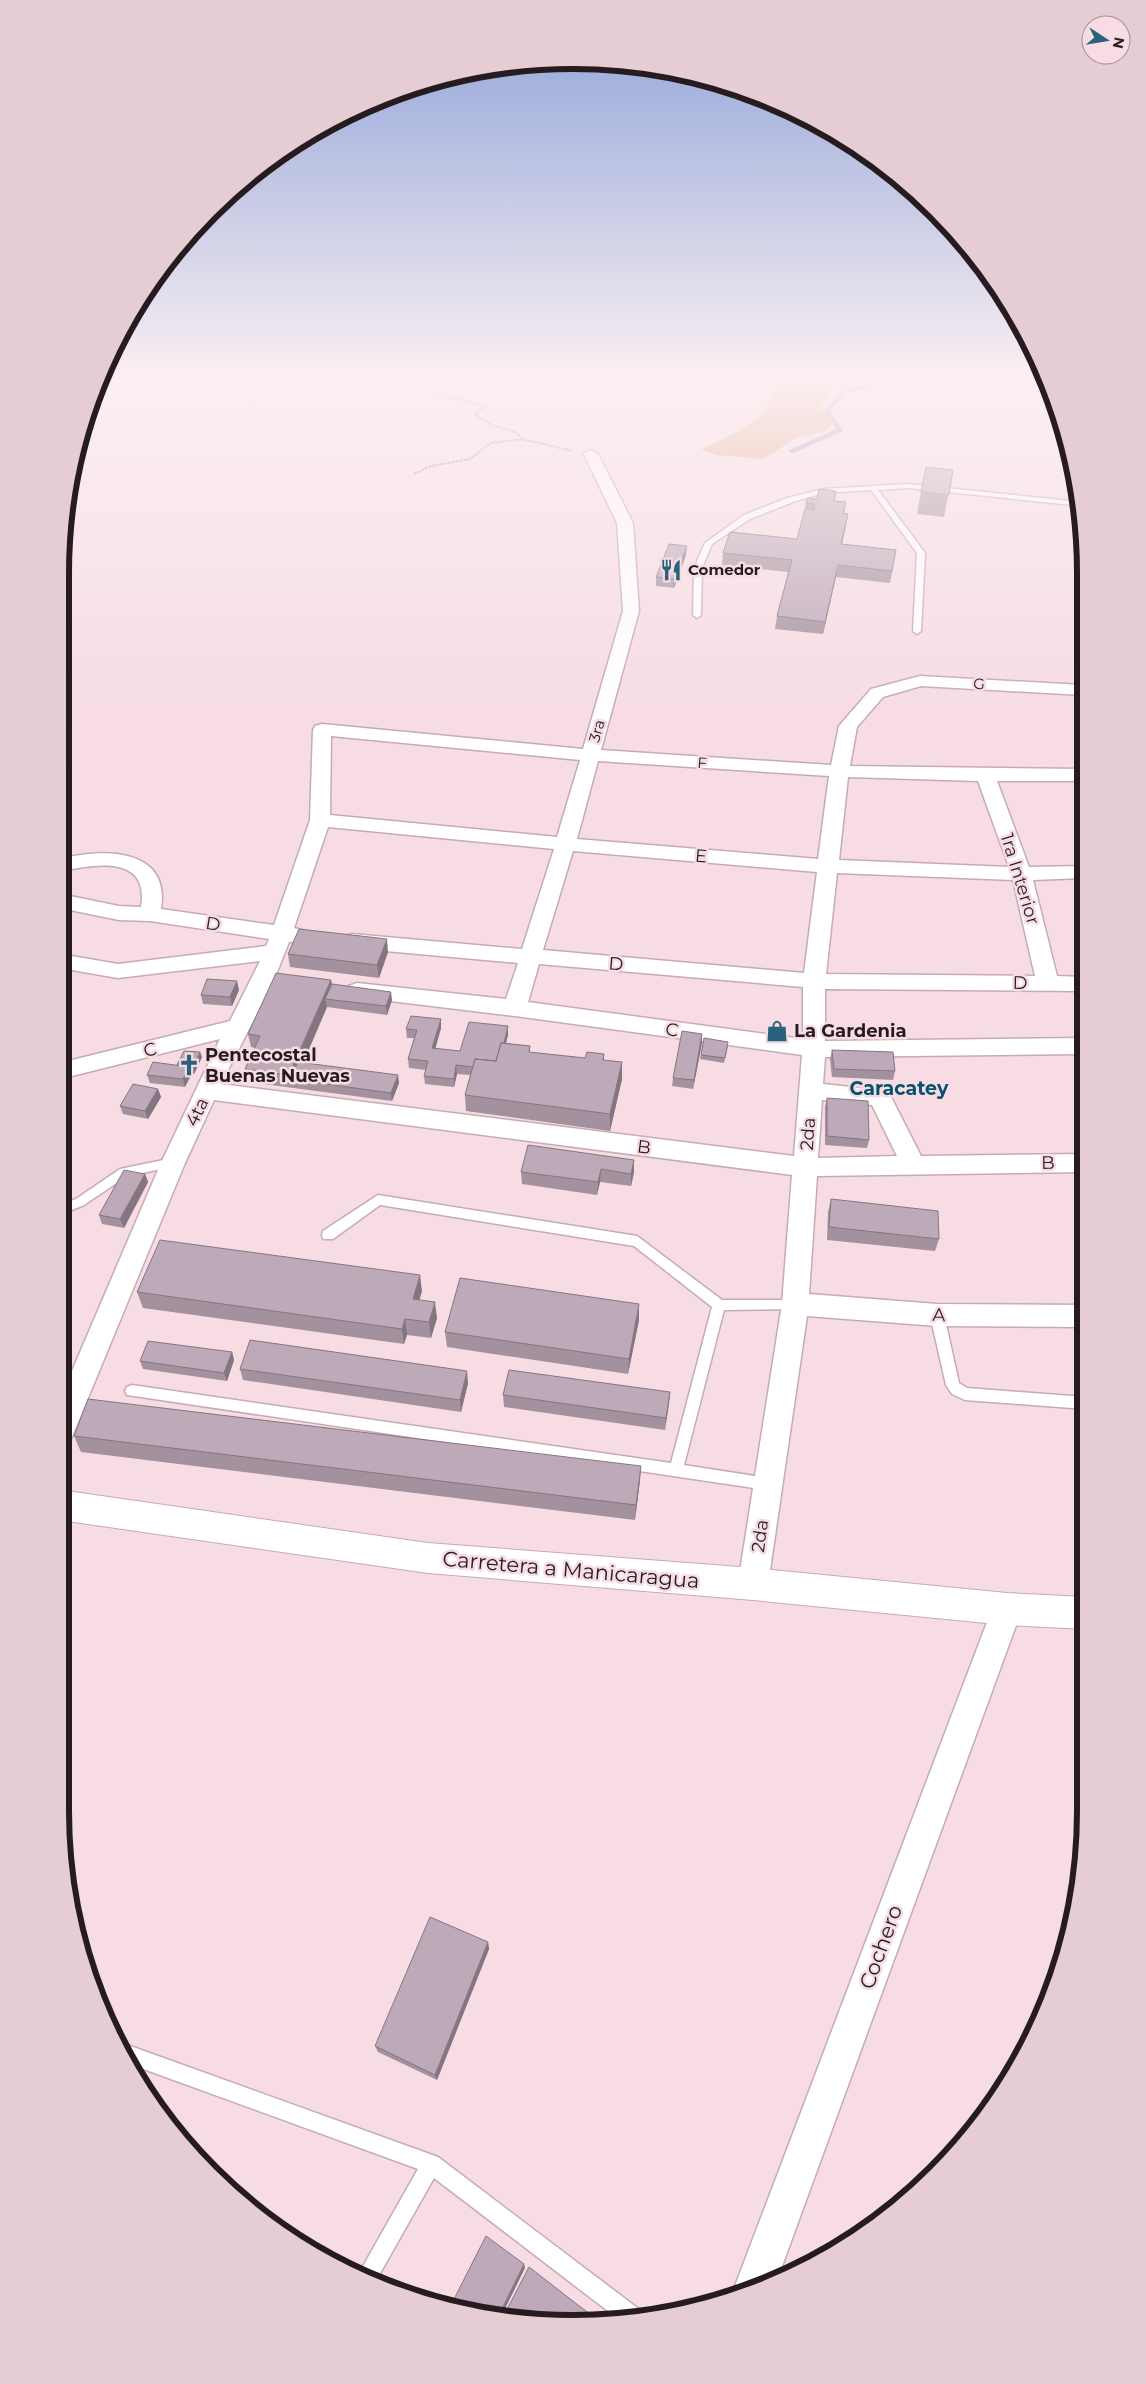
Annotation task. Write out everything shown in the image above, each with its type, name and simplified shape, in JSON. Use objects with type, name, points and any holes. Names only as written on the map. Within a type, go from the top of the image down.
[{"type":"main road","name":"Carretera a Manicaragua","points":[[69,1506],[428,1558],[753,1584],[1007,1609],[1077,1613]]},
{"type":"street","name":"3ra","points":[[515,1008],[565,845],[631,611],[625,523],[609,490]]},
{"type":"street","name":"G","points":[[877,693],[920,681],[1077,690]]},
{"type":"street","name":"2da","points":[[753,1584],[794,1304],[814,1049],[814,981],[839,772],[848,726],[877,693]]},
{"type":"street","name":"F","points":[[322,730],[590,756],[839,772],[986,776],[1077,775]]},
{"type":"street","name":"4ta","points":[[69,1411],[173,1163],[219,1063],[240,1026],[272,981],[277,944],[320,820],[322,730]]},
{"type":"street","name":"1ra Interior","points":[[986,776],[1022,875],[1048,984]]},
{"type":"street","name":"E","points":[[320,820],[565,845],[828,867],[1022,875],[1077,872]]},
{"type":"street","points":[[69,864],[98,858],[133,864],[150,878],[154,902],[150,914]]},
{"type":"street","name":"D","points":[[69,903],[119,912],[150,914],[277,944]]},
{"type":"street","name":"D","points":[[69,963],[118,971],[277,944],[325,939],[814,981],[1077,984]]},
{"type":"street","name":"C","points":[[340,989],[515,1008],[814,1049],[1077,1046]]},
{"type":"street","name":"C","points":[[69,1069],[240,1026]]},
{"type":"street","points":[[180,1042],[196,1047],[219,1063]]},
{"type":"street","points":[[811,1090],[880,1098],[913,1165]]},
{"type":"street","name":"B","points":[[207,1091],[806,1167],[1077,1163]]},
{"type":"street","name":"A","points":[[794,1304],[937,1315],[1077,1316]]},
{"type":"street","name":"Cochero","points":[[761,2279],[1007,1609]]},
{"type":"lane","points":[[697,615],[698,568],[709,543],[746,518],[790,500],[832,490]]},
{"type":"lane","points":[[874,490],[921,553],[917,631]]},
{"type":"lane","points":[[950,490],[1072,503]]},
{"type":"lane","points":[[69,1206],[80,1202],[124,1172],[173,1163]]},
{"type":"lane","points":[[328,1235],[378,1200],[637,1242],[719,1305],[794,1304]]},
{"type":"lane","points":[[676,1470],[719,1305]]},
{"type":"lane","points":[[937,1315],[953,1385],[957,1390],[965,1394],[1077,1402]]},
{"type":"lane","points":[[132,1391],[768,1484]]},
{"type":"lane","points":[[132,2056],[431,2164],[627,2312]]},
{"type":"lane","points":[[370,2272],[431,2164]]},
{"type":"building","points":[[819,490],[836,491],[834,501],[846,502],[843,513],[848,514],[841,544],[896,550],[892,571],[838,565],[825,622],[777,616],[792,560],[723,553],[730,532],[797,539],[805,509],[814,510],[815,504],[806,503],[808,498],[817,499]]},
{"type":"building","points":[[921,490],[950,490],[949,495],[921,492]]},
{"type":"building","points":[[669,544],[687,546],[674,579],[656,577]]},
{"type":"building","points":[[299,929],[387,939],[377,965],[288,954]]},
{"type":"building","points":[[276,973],[331,980],[289,1075],[245,1069],[260,1036],[248,1034]]},
{"type":"building","points":[[207,979],[237,981],[230,997],[201,995]]},
{"type":"building","points":[[332,984],[391,992],[386,1006],[325,999]]},
{"type":"building","points":[[411,1016],[441,1019],[432,1048],[460,1051],[469,1022],[508,1026],[504,1043],[501,1043],[496,1061],[475,1059],[473,1067],[456,1065],[454,1079],[424,1076],[428,1061],[408,1059],[417,1030],[406,1029]]},
{"type":"building","points":[[682,1031],[702,1034],[694,1080],[673,1078]]},
{"type":"building","points":[[704,1038],[728,1042],[725,1058],[701,1055]]},
{"type":"building","points":[[501,1043],[530,1046],[529,1052],[585,1058],[587,1052],[604,1054],[603,1060],[622,1062],[610,1114],[465,1095],[475,1059],[496,1061]]},
{"type":"building","points":[[832,1050],[893,1052],[895,1071],[834,1069]]},
{"type":"building","points":[[184,1051],[200,1052],[192,1070],[189,1067],[177,1065]]},
{"type":"building","points":[[153,1062],[189,1067],[183,1079],[147,1075]]},
{"type":"building","points":[[298,1062],[398,1075],[391,1093],[290,1079]]},
{"type":"building","points":[[133,1084],[158,1089],[145,1111],[120,1106]]},
{"type":"building","points":[[827,1098],[868,1101],[869,1140],[827,1136]]},
{"type":"building","points":[[528,1145],[634,1160],[631,1174],[601,1169],[598,1182],[521,1172]]},
{"type":"building","points":[[124,1170],[145,1174],[120,1219],[99,1215]]},
{"type":"building","points":[[831,1199],[938,1211],[939,1239],[829,1227]]},
{"type":"building","points":[[160,1240],[420,1275],[413,1299],[435,1302],[429,1322],[405,1319],[402,1329],[137,1292]]},
{"type":"building","points":[[460,1278],[639,1304],[629,1359],[445,1332]]},
{"type":"building","points":[[250,1340],[467,1371],[460,1400],[240,1369]]},
{"type":"building","points":[[148,1341],[232,1352],[224,1373],[140,1361]]},
{"type":"building","points":[[509,1370],[670,1392],[666,1418],[503,1395]]},
{"type":"building","points":[[88,1399],[641,1466],[636,1505],[74,1436]]},
{"type":"building","points":[[430,1917],[488,1942],[435,2075],[375,2046]]},
{"type":"building","points":[[486,2236],[524,2264],[501,2310],[453,2301]]},
{"type":"building","points":[[529,2267],[590,2314],[540,2314],[506,2311]]},
{"type":"place","name":"Comedor","points":[[671,570]]},
{"type":"place","name":"La Gardenia","points":[[777,1031]]},
{"type":"place","name":"Pentecostal Buenas Nuevas","points":[[189,1065]]},
{"type":"district","name":"Caracatey","points":[[899,1088]]}]
